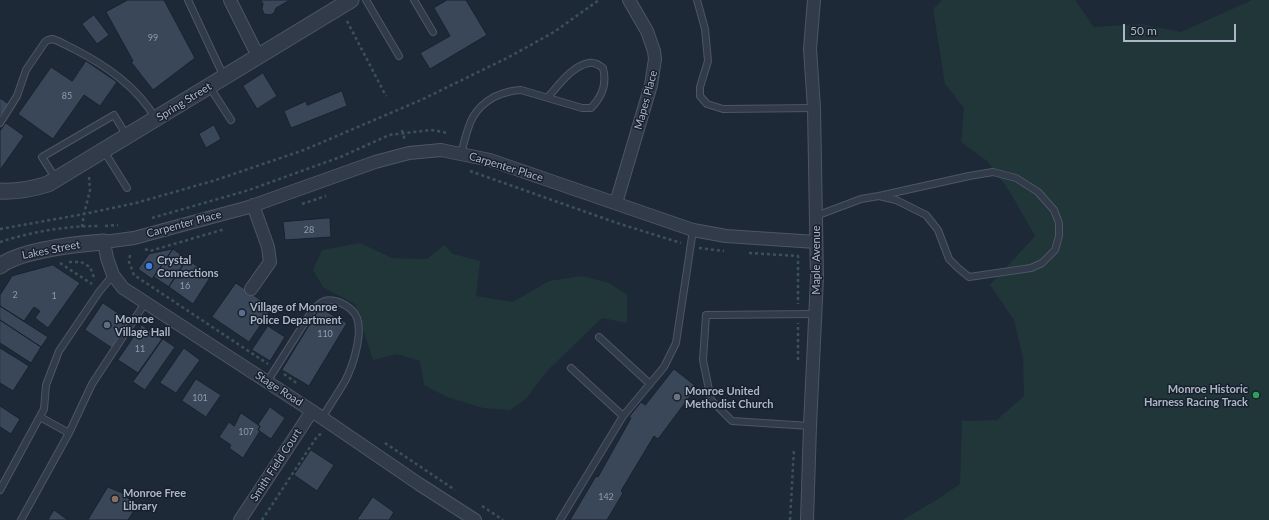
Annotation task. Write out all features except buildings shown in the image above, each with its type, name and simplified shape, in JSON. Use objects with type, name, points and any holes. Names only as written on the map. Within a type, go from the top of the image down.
[{"type":"street","points":[[230,0],[258,56]]},
{"type":"street","name":"Spring Street","points":[[6,191],[37,188],[48,184],[351,0]]},
{"type":"street","name":"Mapes Place","points":[[616,204],[651,85],[655,59],[654,51],[647,31],[630,0]]},
{"type":"street","name":"Maple Avenue","points":[[807,520],[816,314],[814,108],[810,49],[814,0]]},
{"type":"street","name":"Carpenter Place","points":[[104,242],[134,238],[253,205],[375,162],[409,153],[441,150],[490,160],[693,230],[726,236],[816,242]]},
{"type":"street","points":[[251,290],[270,262],[268,247],[253,205]]},
{"type":"street","name":"Lakes Street","points":[[0,266],[15,257],[60,248],[104,242]]},
{"type":"street","name":"Stage Road","points":[[104,242],[113,276],[124,288],[475,520]]},
{"type":"street","name":"Smith Field Court","points":[[240,520],[312,411]]},
{"type":"lane","points":[[188,0],[224,77]]},
{"type":"lane","points":[[366,0],[399,56]]},
{"type":"lane","points":[[414,0],[432,32]]},
{"type":"lane","points":[[697,0],[705,29],[708,60],[700,87],[700,96],[707,104],[723,109],[814,108]]},
{"type":"lane","points":[[0,123],[17,96],[26,70],[45,42],[52,39],[93,59],[111,70],[145,101],[156,118]]},
{"type":"lane","points":[[461,154],[468,127],[473,116],[479,108],[489,100],[512,90],[521,90],[582,108],[591,108],[598,101],[603,91],[606,76],[604,68],[596,64],[588,63],[577,68],[567,76],[548,97]]},
{"type":"lane","points":[[209,86],[231,120]]},
{"type":"lane","points":[[56,179],[42,157],[114,115],[127,137]]},
{"type":"lane","points":[[104,151],[127,188]]},
{"type":"lane","points":[[816,216],[860,199],[993,172],[1016,178],[1038,192],[1054,210],[1059,222],[1060,236],[1055,250],[1042,263],[1031,268],[969,277],[949,259],[938,230],[926,216],[896,200],[879,196]]},
{"type":"lane","points":[[560,520],[623,416],[664,367],[676,342],[693,230]]},
{"type":"lane","points":[[0,490],[44,409],[46,385],[59,351],[99,292],[113,276]]},
{"type":"lane","points":[[267,382],[312,311],[319,303],[327,300],[344,304],[351,309],[357,318],[359,331],[354,358],[345,380],[322,418]]},
{"type":"lane","points":[[21,520],[69,433],[92,384],[145,303]]},
{"type":"lane","points":[[810,426],[732,421],[711,400],[703,360],[706,314],[816,314]]},
{"type":"lane","points":[[599,337],[650,384]]},
{"type":"lane","points":[[571,368],[623,416]]},
{"type":"lane","points":[[40,417],[69,433]]},
{"type":"path","points":[[0,229],[84,214],[136,202],[216,180],[304,150],[421,100],[509,57],[554,32],[599,0]]},
{"type":"path","points":[[347,21],[386,96]]},
{"type":"path","points":[[145,220],[249,190],[343,156],[388,135],[431,130],[448,133]]},
{"type":"path","points":[[464,169],[617,223],[690,246],[728,251]]},
{"type":"path","points":[[82,228],[90,190],[89,174]]},
{"type":"path","points":[[300,204],[328,194]]},
{"type":"path","points":[[0,242],[16,237],[82,228],[123,225]]},
{"type":"path","points":[[144,249],[150,250],[228,228]]},
{"type":"path","points":[[744,252],[798,256],[798,364]]},
{"type":"path","points":[[54,263],[81,262],[90,267],[97,287],[60,263]]},
{"type":"path","points":[[790,520],[796,425]]},
{"type":"path","points":[[262,520],[318,435],[323,434]]},
{"type":"green space","points":[[942,0],[1075,0],[1094,27],[1140,24],[1181,32],[1252,0],[1269,0],[1269,520],[902,520],[935,501],[960,484],[962,421],[997,420],[1024,396],[1023,358],[1014,320],[990,285],[1035,236],[1010,192],[987,161],[961,142],[964,108],[945,84],[933,9]]},
{"type":"green space","points":[[360,243],[392,258],[427,259],[444,245],[453,254],[480,261],[476,296],[513,302],[549,281],[582,276],[609,283],[627,295],[627,323],[602,318],[546,372],[526,399],[510,410],[483,408],[447,397],[424,385],[420,361],[397,354],[373,360],[355,304],[323,287],[313,270],[322,250]]},
{"type":"place","name":"Crystal Connections","points":[[149,266]]},
{"type":"place","name":"Village of Monroe Police Department","points":[[242,313]]},
{"type":"place","name":"Monroe Village Hall","points":[[107,325]]},
{"type":"place","name":"Monroe Historic Harness Racing Track","points":[[1256,395]]},
{"type":"place","name":"Monroe United Methodist Church","points":[[677,397]]},
{"type":"place","name":"Monroe Free Library","points":[[115,499]]}]
